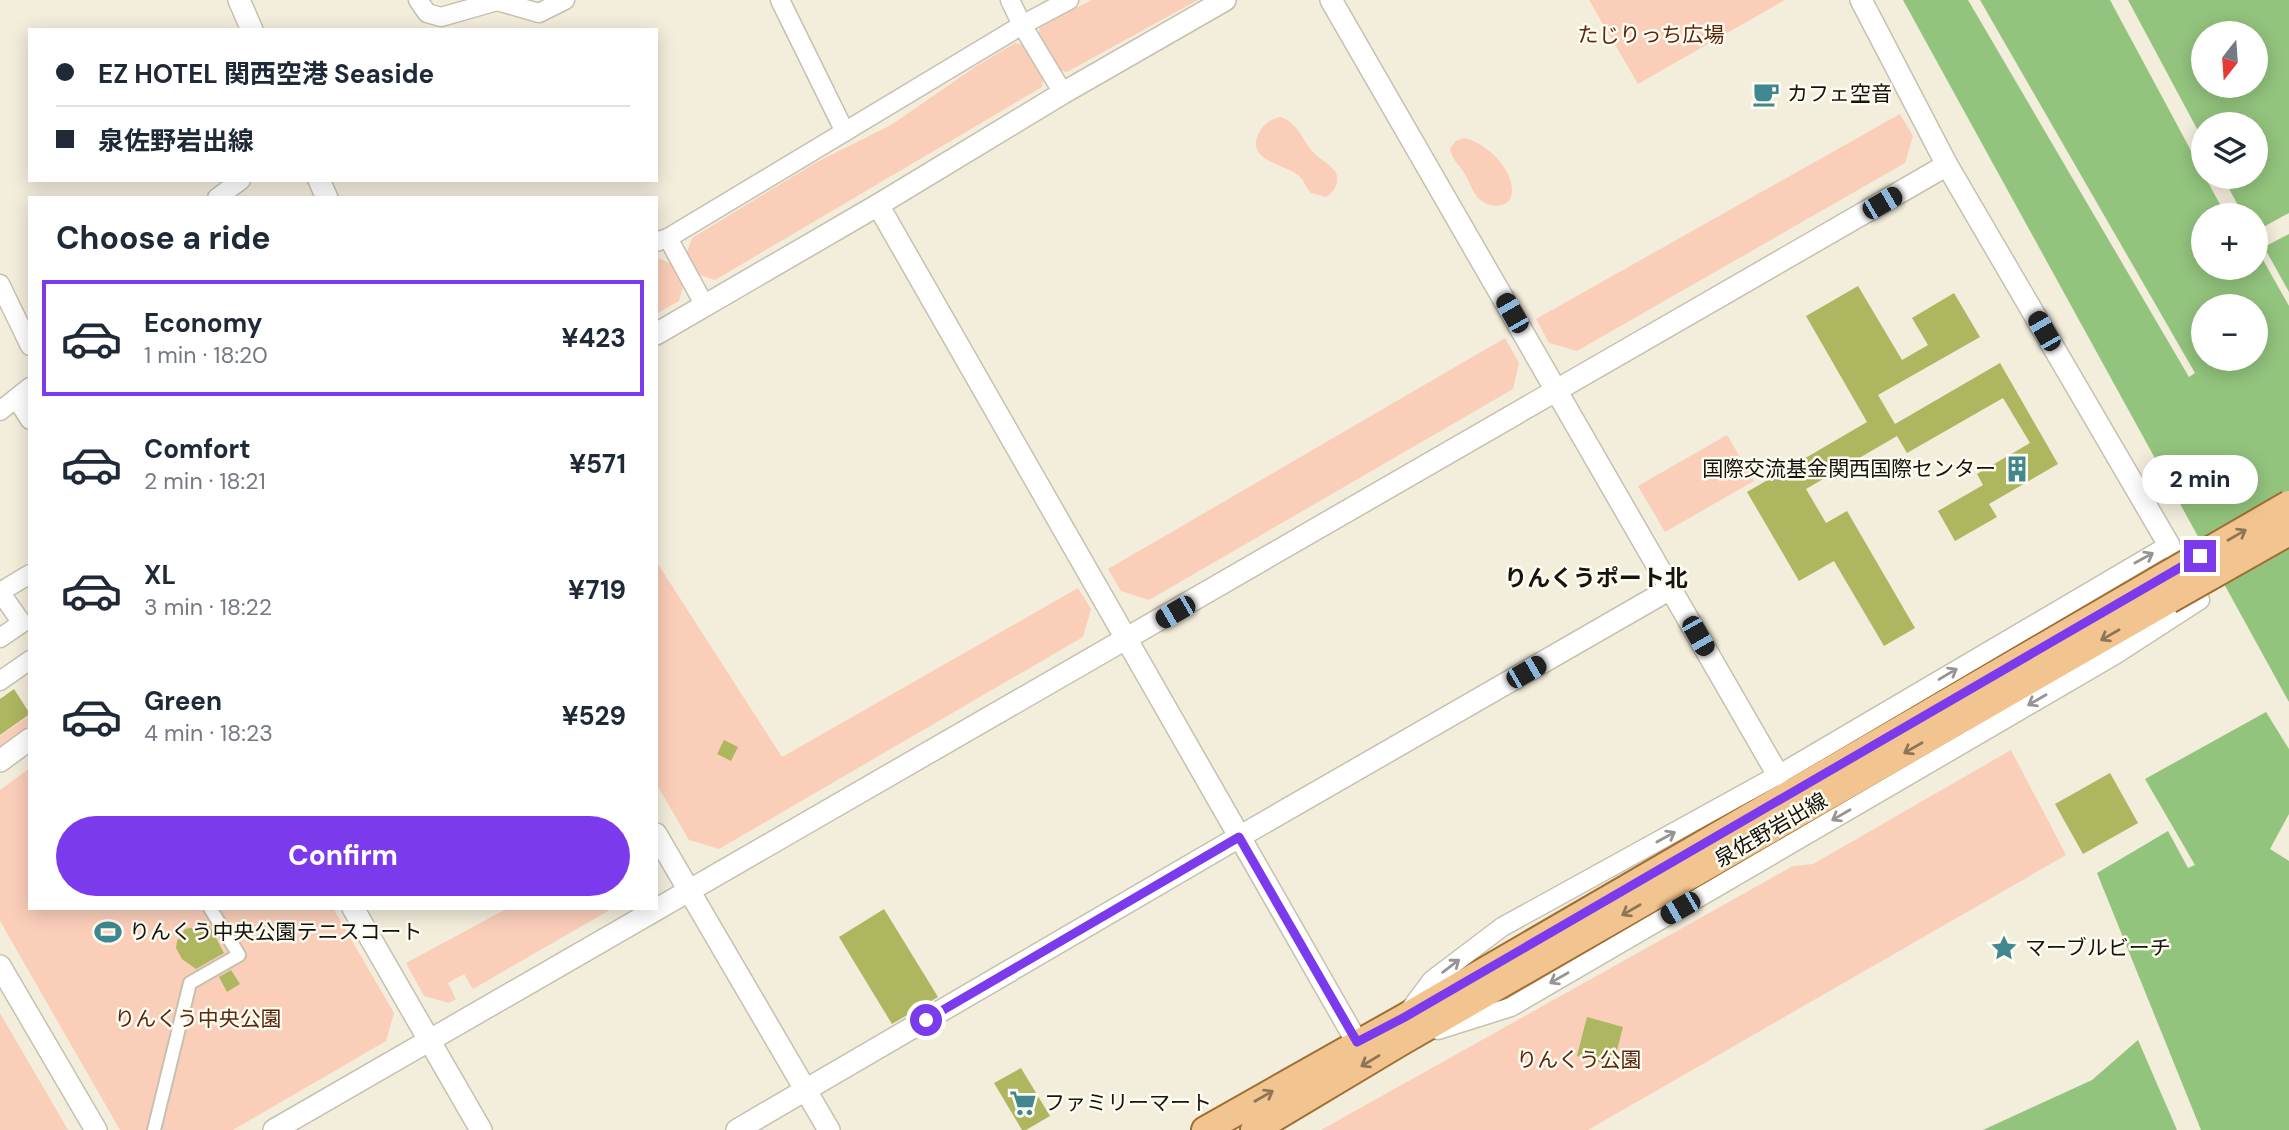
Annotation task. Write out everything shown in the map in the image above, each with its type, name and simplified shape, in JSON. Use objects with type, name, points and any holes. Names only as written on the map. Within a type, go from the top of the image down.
[{"type":"main road","name":"泉佐野岩出線","points":[[1254,1130],[1403,1029],[2163,591],[2289,504]]},
{"type":"main road","name":"泉佐野岩出線","points":[[2163,591],[2289,532]]},
{"type":"main road","name":"泉佐野岩出線","points":[[1205,1130],[1357,1042],[1403,1029]]},
{"type":"street","points":[[239,0],[251,28]]},
{"type":"street","points":[[418,0],[427,13],[441,18],[497,1],[537,6],[565,0]]},
{"type":"street","points":[[780,0],[845,132]]},
{"type":"street","points":[[1010,0],[1063,93]]},
{"type":"street","points":[[705,306],[662,240],[1022,25],[1069,0]]},
{"type":"street","points":[[658,333],[1225,0]]},
{"type":"street","points":[[1331,0],[1778,775]]},
{"type":"street","points":[[1403,1029],[1511,1007],[2115,655],[2200,600],[1947,165],[1861,0]]},
{"type":"street","points":[[658,907],[1127,640],[1947,165]]},
{"type":"street","points":[[220,196],[238,182]]},
{"type":"street","points":[[878,205],[1357,1042]]},
{"type":"street","points":[[0,284],[25,322]]},
{"type":"street","points":[[0,411],[23,393],[28,412]]},
{"type":"street","points":[[1403,1029],[1432,980],[1502,927],[1778,775],[2169,545]]},
{"type":"street","points":[[0,638],[22,623],[0,592],[28,575]]},
{"type":"street","points":[[737,1130],[1670,589]]},
{"type":"street","points":[[0,681],[28,661]]},
{"type":"street","points":[[0,761],[28,740]]},
{"type":"street","points":[[658,838],[829,1130]]},
{"type":"street","points":[[154,1130],[190,983],[239,955],[211,910]]},
{"type":"street","points":[[354,910],[481,1130]]},
{"type":"street","points":[[274,1130],[653,910]]},
{"type":"street","points":[[0,966],[96,1130]]},
{"type":"green space","points":[[1092,0],[1198,0],[1067,72],[1059,70],[1038,36],[1040,26]]},
{"type":"green space","name":"たじりっち広場","points":[[1589,0],[1785,0],[1638,84]]},
{"type":"green space","points":[[1015,43],[1024,45],[1043,80],[1042,87],[715,280],[700,275],[687,252],[692,238],[815,163],[891,125]]},
{"type":"green space","points":[[1900,114],[1913,136],[1905,163],[1577,351],[1549,343],[1536,319]]},
{"type":"green space","points":[[1280,117],[1295,127],[1315,154],[1336,173],[1336,187],[1326,197],[1311,193],[1298,175],[1268,160],[1257,150],[1256,142],[1261,130],[1267,123]]},
{"type":"green space","points":[[1464,138],[1489,150],[1503,165],[1512,191],[1511,197],[1504,204],[1494,206],[1475,194],[1450,148],[1456,141]]},
{"type":"green space","points":[[658,258],[672,264],[683,286],[679,301],[658,313]]},
{"type":"green space","points":[[1505,338],[1519,363],[1513,389],[1149,600],[1121,591],[1108,569]]},
{"type":"green space","points":[[1727,435],[1754,481],[1665,532],[1638,486]]},
{"type":"green space","points":[[658,564],[782,757],[1078,588],[1091,609],[1083,637],[719,849],[689,840],[658,786]]},
{"type":"green space","points":[[28,716],[28,726],[0,747],[0,736]]},
{"type":"green space","name":"りんくう公園","points":[[2011,750],[2066,855],[1588,1130],[1321,1130],[1793,866],[1813,864]]},
{"type":"green space","name":"りんくう中央公園","points":[[28,769],[28,910],[334,910],[394,1013],[386,1041],[233,1130],[120,1130],[0,921],[0,790]]},
{"type":"green space","points":[[504,910],[610,910],[473,989],[464,974],[448,983],[456,999],[449,1003],[424,996],[406,963]]},
{"type":"green space","points":[[0,1013],[68,1130],[0,1130]]},
{"type":"shaded area","points":[[1903,0],[2289,0],[2289,702]]},
{"type":"shaded area","points":[[2266,712],[2289,749],[2289,814],[2270,849],[2289,861],[2289,1130],[2201,1130],[2097,873],[2168,831],[2188,868],[2195,865],[2145,779]]},
{"type":"shaded area","points":[[2138,1040],[2177,1130],[1983,1130],[2092,1080]]},
{"type":"pier","points":[[1968,0],[1980,0],[2191,366],[2191,371],[2195,373],[2189,377]]},
{"type":"pier","points":[[2110,0],[2128,0],[2191,118],[2191,151]]},
{"type":"pier","points":[[2212,189],[2229,189],[2237,203],[2219,203]]},
{"type":"pier","points":[[2289,213],[2289,234],[2268,245],[2268,224]]},
{"type":"pier","points":[[2268,254],[2289,292],[2289,306],[2268,269]]},
{"type":"building","name":"国際交流基金関西国際センター","points":[[1858,286],[1902,360],[1928,345],[1912,318],[1954,293],[1980,337],[1878,395],[1895,424],[2000,363],[2058,464],[1989,504],[1997,517],[1955,541],[1938,511],[1983,485],[1977,474],[2030,443],[2003,398],[1907,453],[1897,436],[1806,489],[1826,523],[1847,511],[1915,628],[1884,646],[1834,561],[1799,581],[1747,492],[1867,422],[1806,316]]},
{"type":"building","points":[[14,689],[28,711],[28,715],[0,735],[0,699]]},
{"type":"building","points":[[724,740],[738,747],[731,761],[717,754]]},
{"type":"building","points":[[2110,773],[2138,823],[2083,854],[2055,804]]},
{"type":"building","points":[[884,909],[938,997],[892,1024],[839,937]]},
{"type":"building","points":[[207,921],[224,953],[196,969],[182,959],[176,948],[177,941],[185,929],[200,926]]},
{"type":"building","points":[[231,970],[240,984],[227,992],[219,977]]},
{"type":"building","points":[[1587,1017],[1623,1027],[1613,1066],[1577,1056]]},
{"type":"building","points":[[1021,1068],[1050,1116],[1026,1130],[1022,1130],[994,1083]]},
{"type":"place","name":"カフェ空音","points":[[1766,94]]},
{"type":"place","name":"国際交流基金関西国際センター","points":[[2017,469]]},
{"type":"place","name":"りんくう中央公園テニスコート","points":[[108,932]]},
{"type":"place","name":"マーブルビーチ","points":[[2004,948]]},
{"type":"place","name":"ファミリーマート","points":[[1023,1103]]},
{"type":"district","name":"りんくうポート北","points":[[1596,578]]},
{"type":"route","points":[[926,1020],[1239,837],[1357,1042],[1405,1017],[2200,556]]}]
